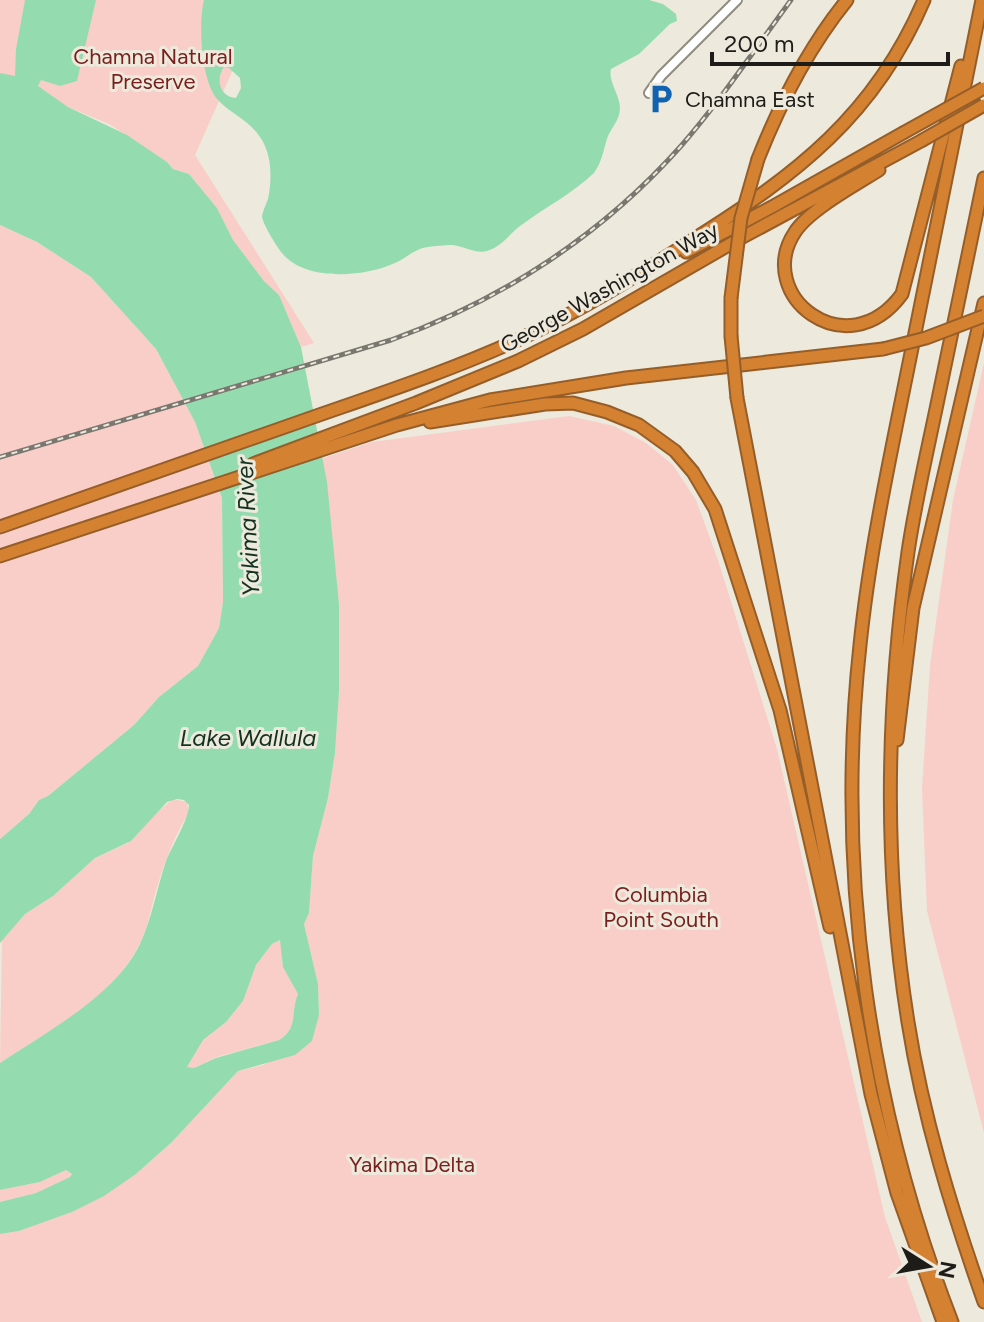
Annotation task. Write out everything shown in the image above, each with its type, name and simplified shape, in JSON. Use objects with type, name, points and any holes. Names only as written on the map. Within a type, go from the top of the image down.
[{"type":"highway","points":[[847,0],[805,58],[786,92],[758,159],[741,218],[731,298],[731,336],[737,398],[871,1094],[897,1193],[943,1322]]},
{"type":"highway","points":[[0,527],[427,378],[493,351],[615,290],[770,190],[818,151],[843,126],[879,80],[910,32],[924,0]]},
{"type":"highway","points":[[921,141],[795,230],[789,243],[785,269],[798,302],[815,317],[839,326],[860,325],[882,315],[902,294],[981,0]]},
{"type":"highway","points":[[952,1322],[904,1182],[880,1078],[859,927],[853,773],[860,647],[874,537],[981,0]]},
{"type":"highway","name":"George Washington Way","points":[[615,290],[772,207],[984,88]]},
{"type":"highway","name":"George Washington Way","points":[[0,556],[355,433],[472,381],[583,329],[753,231],[984,105]]},
{"type":"highway","points":[[984,178],[909,549],[890,735],[897,941],[913,1049],[938,1158],[984,1302]]},
{"type":"highway","points":[[891,812],[913,608],[984,303]]},
{"type":"highway","points":[[375,432],[490,400],[545,390],[883,349],[953,329],[984,316]]},
{"type":"highway","points":[[355,433],[545,404],[573,403],[639,425],[685,461],[702,483],[715,509],[780,710],[829,923],[843,961]]},
{"type":"street","points":[[649,93],[661,76],[737,0]]},
{"type":"green space","name":"Chamna Natural Preserve","points":[[0,0],[264,0],[195,155],[314,343],[301,347],[279,295],[264,281],[233,240],[217,208],[189,174],[173,169],[109,124],[0,73]]},
{"type":"green space","points":[[0,225],[37,242],[91,277],[156,349],[195,422],[222,498],[223,602],[219,628],[198,666],[159,697],[134,725],[48,796],[39,800],[29,814],[0,839]]},
{"type":"green space","points":[[984,363],[984,1133],[927,911],[922,789],[930,665],[953,500]]},
{"type":"green space","points":[[569,416],[614,426],[646,443],[673,465],[696,500],[777,749],[885,1217],[922,1322],[0,1322],[0,1234],[19,1231],[72,1212],[136,1174],[172,1142],[238,1071],[264,1065],[319,1015],[318,984],[304,924],[309,913],[313,856],[328,798],[335,753],[339,692],[339,604],[321,459],[372,442]]},
{"type":"green space","points":[[173,799],[187,802],[189,813],[164,865],[142,939],[127,964],[113,981],[77,1012],[0,1063],[2,940],[25,914],[53,896],[95,858],[128,843],[148,820]]},
{"type":"green space","points":[[280,940],[282,963],[298,994],[289,1030],[279,1040],[217,1057],[194,1068],[187,1067],[203,1040],[226,1022],[243,1001],[256,965],[272,944]]},
{"type":"green space","points":[[66,1170],[72,1174],[70,1177],[36,1193],[0,1202],[0,1190],[40,1182]]},
{"type":"water","points":[[25,0],[96,0],[77,81],[60,86],[41,80],[38,86],[68,107],[127,135],[173,169],[189,174],[217,208],[233,240],[264,281],[279,295],[301,347],[327,482],[339,604],[339,692],[335,753],[328,798],[313,856],[309,913],[304,924],[318,984],[319,1015],[312,1041],[295,1055],[238,1071],[172,1142],[136,1174],[104,1196],[72,1212],[19,1231],[0,1234],[0,1202],[36,1193],[72,1174],[66,1170],[40,1182],[0,1190],[0,1063],[78,1011],[129,963],[144,934],[166,861],[189,805],[177,799],[167,802],[131,841],[95,858],[53,896],[25,914],[0,943],[0,839],[29,814],[39,800],[48,796],[134,725],[159,697],[198,666],[219,628],[223,602],[222,498],[195,422],[156,349],[91,277],[37,242],[0,225],[0,73],[15,76],[16,49]],"holes":[[[280,940],[283,967],[298,994],[292,1025],[285,1035],[279,1040],[216,1058],[194,1068],[187,1067],[203,1040],[226,1022],[243,1001],[256,965],[272,944]]]},
{"type":"water","points":[[204,0],[649,0],[663,4],[676,14],[677,21],[639,54],[611,69],[619,115],[597,168],[577,188],[487,251],[452,245],[428,247],[382,268],[336,274],[305,269],[292,262],[282,253],[267,229],[262,216],[270,184],[268,154],[257,133],[223,105],[212,91],[202,52]],"holes":[[[224,67],[240,78],[241,88],[236,98],[226,94],[221,87],[221,72]]]},
{"type":"railway","points":[[0,457],[391,340],[432,324],[511,285],[584,236],[650,178],[710,111],[791,0]]},
{"type":"place","name":"Chamna East","points":[[661,99]]},
{"type":"water label","name":"Yakima River","points":[[248,527]]},
{"type":"water label","name":"Lake Wallula","points":[[248,738]]},
{"type":"park label","name":"Columbia Point South","points":[[661,906]]},
{"type":"park label","name":"Yakima Delta","points":[[412,1164]]}]
